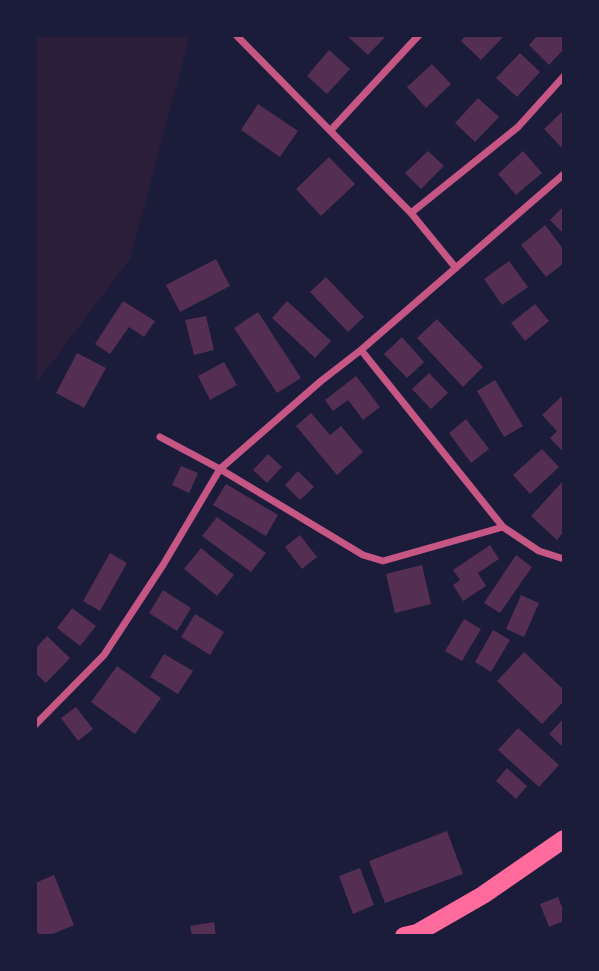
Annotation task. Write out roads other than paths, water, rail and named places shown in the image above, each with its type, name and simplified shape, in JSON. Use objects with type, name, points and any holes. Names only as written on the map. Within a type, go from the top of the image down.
[{"type":"main road","points":[[404,936],[417,933],[483,895],[564,839]]},
{"type":"street","points":[[236,35],[411,213],[456,268]]},
{"type":"street","points":[[330,131],[419,35]]},
{"type":"street","points":[[411,213],[518,127],[564,76]]},
{"type":"street","points":[[35,725],[104,655],[163,565],[220,469],[564,174]]},
{"type":"street","points":[[361,350],[503,527],[539,551],[564,559]]},
{"type":"street","points":[[160,437],[220,469],[363,555],[383,561],[503,527]]}]
